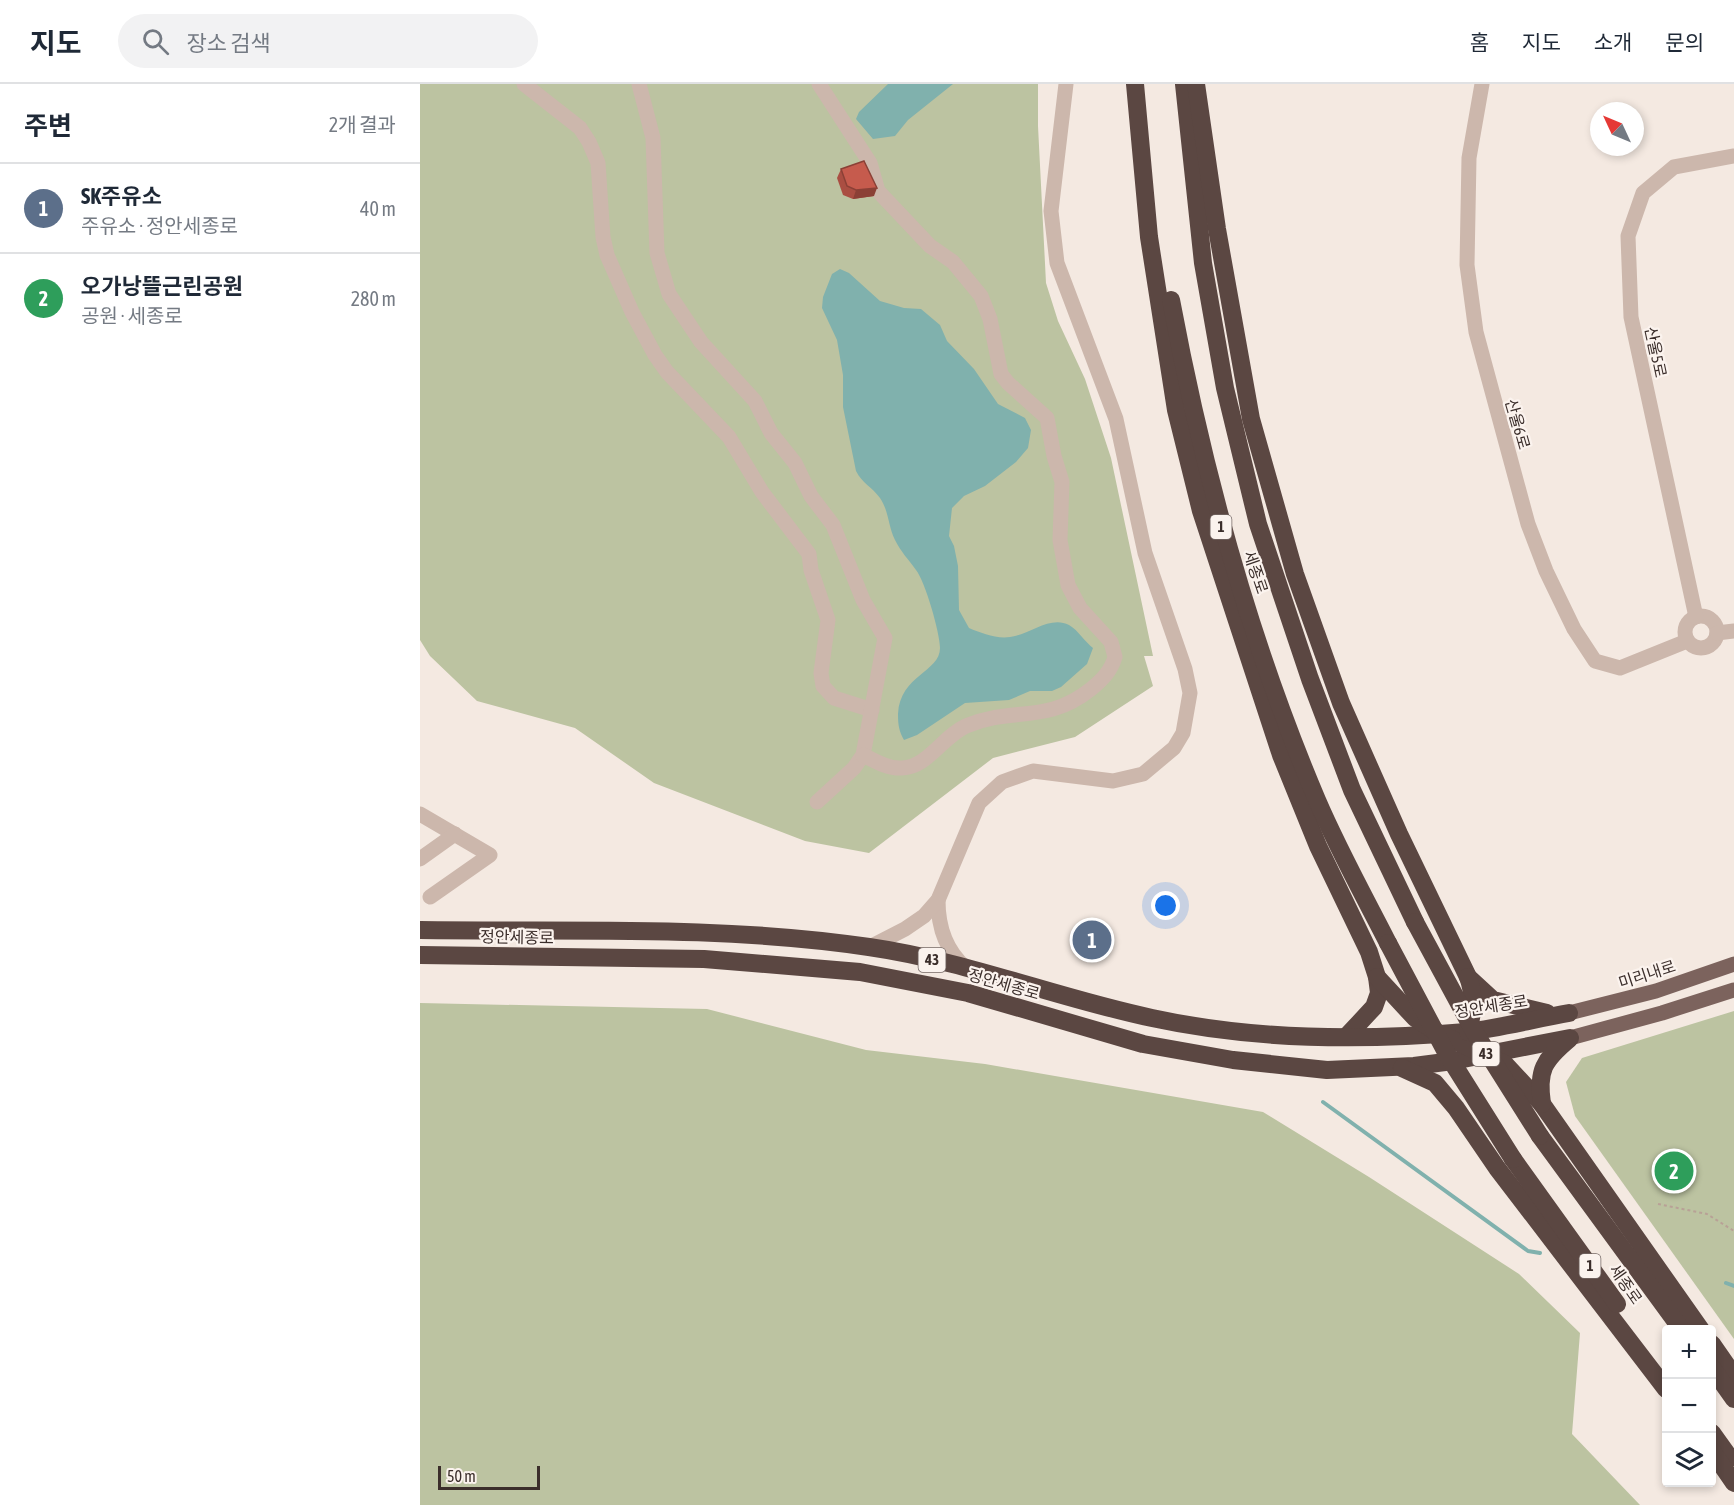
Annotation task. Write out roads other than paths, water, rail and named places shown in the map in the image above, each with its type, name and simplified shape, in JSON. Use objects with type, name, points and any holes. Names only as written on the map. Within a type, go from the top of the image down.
[{"type":"highway","points":[[1135,84],[1149,237],[1156,283],[1176,410],[1201,511],[1281,755],[1318,846],[1369,952],[1377,977],[1379,993],[1374,1007],[1347,1036]]},
{"type":"highway","name":"세종로","points":[[1147,84],[1163,260],[1189,397],[1221,530],[1275,690],[1318,801],[1388,943],[1447,1054],[1513,1159],[1662,1367]]},
{"type":"highway","name":"세종로","points":[[1184,84],[1203,263],[1225,388],[1258,524],[1310,679],[1352,790],[1415,922],[1475,1033],[1540,1137],[1679,1325]]},
{"type":"highway","points":[[1196,84],[1216,229],[1251,419],[1295,574],[1341,703],[1399,834],[1473,991],[1473,1010],[1465,1038],[1453,1061],[1451,1076],[1456,1108]]},
{"type":"highway","name":"정안세종로","points":[[420,930],[701,934],[813,940],[870,947],[966,968],[1151,1018],[1239,1032],[1347,1036],[1437,1033],[1465,1038],[1569,1013]]},
{"type":"highway","name":"정안세종로","points":[[420,956],[704,959],[819,967],[880,975],[968,993],[1143,1044],[1233,1060],[1327,1070],[1401,1067],[1453,1061],[1570,1038]]},
{"type":"highway","points":[[1377,977],[1414,1018],[1437,1033]]},
{"type":"highway","points":[[1468,977],[1493,1000],[1548,1013],[1569,1013]]},
{"type":"highway","points":[[1465,1038],[1484,1054],[1505,1064],[1542,1104],[1698,1325]]},
{"type":"highway","points":[[1542,1104],[1539,1084],[1543,1068],[1550,1056],[1570,1038]]},
{"type":"highway","points":[[1401,1067],[1435,1083],[1456,1108],[1497,1168],[1662,1384]]},
{"type":"highway","points":[[1716,1350],[1734,1376]]},
{"type":"highway","points":[[1716,1374],[1734,1399]]},
{"type":"highway","points":[[1716,1439],[1734,1465]]},
{"type":"highway","points":[[1716,1456],[1734,1483]]},
{"type":"main road","name":"미리내로","points":[[1569,1013],[1656,991],[1734,963]]},
{"type":"main road","points":[[1570,1038],[1734,990]]},
{"type":"street","points":[[524,84],[580,128],[589,142],[600,176],[603,237],[607,255],[654,355],[667,372],[729,437],[762,492],[809,554],[811,570],[828,620],[821,673],[823,686],[834,698],[872,711]]},
{"type":"street","points":[[639,84],[653,138],[656,240],[662,276],[680,314],[755,400],[771,433],[795,463],[811,496],[833,525],[863,600],[885,638],[863,755],[855,768],[817,802]]},
{"type":"street","points":[[819,84],[866,155],[878,191],[930,246],[953,262],[981,296],[990,319],[1001,374],[1047,418],[1054,456],[1062,482],[1060,540],[1068,585],[1080,608],[1111,642],[1115,657],[1108,674],[1073,703],[1050,711],[996,718],[965,726],[909,767],[892,767],[863,755]]},
{"type":"street","points":[[870,947],[905,929],[924,916],[938,900],[979,803],[1002,782],[1034,771],[1113,781],[1143,774],[1174,748],[1183,733],[1190,693],[1176,639],[1145,553],[1116,419],[1057,263],[1052,202],[1066,84]]},
{"type":"street","name":"산울6로","points":[[1482,84],[1469,158],[1467,265],[1476,332],[1528,524],[1546,571],[1574,629],[1595,660],[1620,668],[1687,641]]},
{"type":"street","name":"산울5로","points":[[1696,617],[1631,317],[1628,236],[1643,193],[1674,167],[1734,156]]},
{"type":"street","points":[[1696,617],[1711,619],[1717,633],[1714,642],[1705,648],[1695,648],[1687,641],[1685,627],[1696,617]]},
{"type":"street","points":[[1717,633],[1734,631]]},
{"type":"street","points":[[420,814],[490,855],[430,897]]},
{"type":"street","points":[[420,859],[455,834]]},
{"type":"street","points":[[938,900],[942,934],[951,955],[966,968]]},
{"type":"water","points":[[888,84],[953,84],[908,120],[895,136],[873,139],[856,119],[859,112]]},
{"type":"water","points":[[840,269],[849,273],[880,301],[904,308],[921,309],[940,325],[947,341],[974,369],[998,404],[1025,418],[1031,430],[1028,448],[1016,462],[985,486],[964,496],[952,508],[949,536],[954,546],[958,566],[959,610],[969,628],[989,635],[1005,637],[1017,636],[1054,622],[1062,623],[1072,627],[1093,648],[1087,664],[1061,687],[1052,691],[1030,691],[1009,700],[965,703],[917,735],[904,740],[898,721],[900,701],[912,682],[934,663],[938,656],[940,648],[938,631],[920,576],[895,540],[880,498],[856,471],[843,407],[843,375],[837,340],[822,308],[823,297],[832,274]]},
{"type":"waterway","points":[[1323,1102],[1528,1251],[1540,1253]]},
{"type":"waterway","points":[[1726,1283],[1734,1286]]},
{"type":"place","name":"SK주유소","points":[[1092,940]]},
{"type":"place","name":"오가낭뜰근린공원","points":[[1674,1171]]}]
